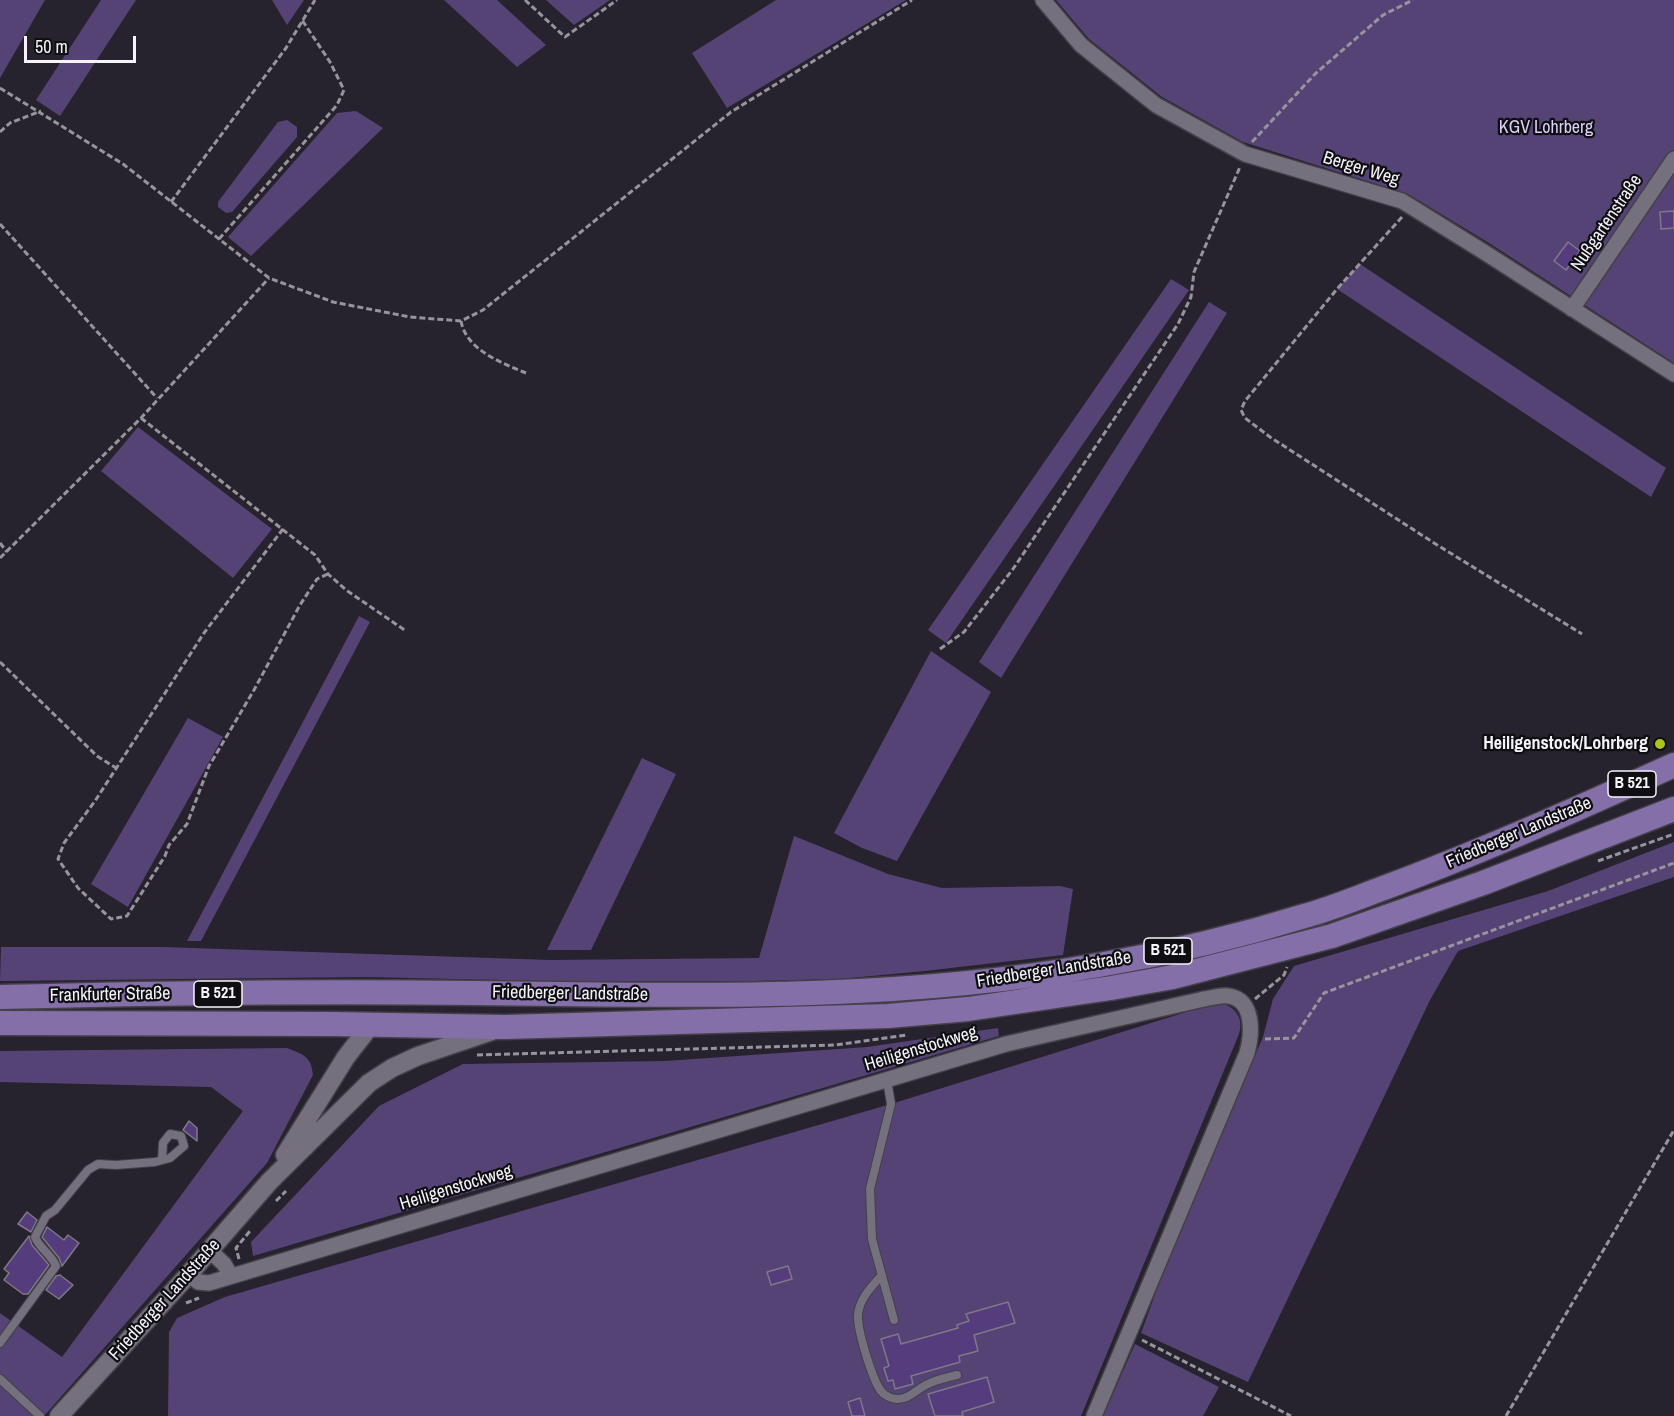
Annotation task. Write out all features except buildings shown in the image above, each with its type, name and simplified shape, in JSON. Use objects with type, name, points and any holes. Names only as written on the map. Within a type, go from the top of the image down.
[{"type":"main road","name":"Friedberger Landstraße","points":[[436,992],[711,995],[882,990],[956,985],[1099,965],[1231,937],[1312,914],[1441,867],[1531,830],[1674,765]]},
{"type":"main road","name":"Friedberger Landstraße","points":[[371,1024],[505,1027],[888,1016],[968,1009],[1111,988],[1163,979],[1253,958],[1332,936],[1484,883],[1674,809]]},
{"type":"main road","name":"Frankfurter Straße","points":[[0,997],[436,992]]},
{"type":"main road","points":[[371,1024],[395,1008],[436,992]]},
{"type":"main road","name":"Frankfurter Straße","points":[[0,1023],[371,1024]]},
{"type":"street","name":"Berger Weg","points":[[1043,0],[1081,45],[1156,105],[1247,155],[1402,201],[1674,375]]},
{"type":"street","name":"Nußgartenstraße","points":[[1572,309],[1674,159]]},
{"type":"street","name":"Heiligenstockweg","points":[[189,1274],[198,1282],[209,1282],[231,1276],[1016,1041],[1204,999],[1228,996],[1238,999],[1245,1007]]},
{"type":"street","points":[[1094,1416],[1247,1053],[1251,1039],[1251,1022],[1245,1007]]},
{"type":"street","name":"Friedberger Landstraße","points":[[269,1182],[346,1057],[371,1024]]},
{"type":"street","name":"Friedberger Landstraße","points":[[59,1416],[210,1251],[269,1182],[369,1083],[392,1068],[447,1045],[505,1027]]},
{"type":"street","points":[[210,1251],[225,1264],[231,1276]]},
{"type":"lane","points":[[887,1080],[891,1104],[870,1189],[872,1239],[894,1320]]},
{"type":"lane","points":[[0,1343],[56,1266],[34,1237],[46,1216],[55,1210],[88,1170],[98,1164],[116,1165],[162,1160]]},
{"type":"lane","points":[[882,1275],[864,1297],[858,1314],[875,1382],[882,1392],[897,1400],[908,1396],[927,1383],[957,1375]]},
{"type":"lane","points":[[0,1379],[40,1416]]},
{"type":"path","points":[[171,202],[286,48],[315,0]]},
{"type":"path","points":[[525,0],[566,37],[617,0]]},
{"type":"path","points":[[0,88],[41,111],[123,164],[269,278],[333,302],[410,317],[461,321],[483,310],[731,112],[912,0]]},
{"type":"path","points":[[940,649],[964,632],[1013,569],[1178,324],[1191,297],[1194,272],[1253,140],[1315,74],[1383,15],[1413,0]]},
{"type":"path","points":[[219,238],[337,105],[344,90],[330,62],[302,20]]},
{"type":"path","points":[[0,132],[10,123],[41,111]]},
{"type":"path","points":[[1412,207],[1289,346],[1245,401],[1241,410],[1245,418],[1269,437],[1434,543],[1582,634]]},
{"type":"path","points":[[0,224],[157,399]]},
{"type":"path","points":[[0,558],[141,418],[269,278]]},
{"type":"path","points":[[461,321],[463,332],[473,343],[498,361],[526,373]]},
{"type":"path","points":[[141,418],[283,528],[315,555],[328,574],[346,590],[406,631]]},
{"type":"path","points":[[283,528],[204,633],[64,843],[58,859],[78,888],[111,919],[127,915],[165,856],[169,845],[187,824],[209,766],[233,722],[260,680],[300,605],[317,579],[328,574]]},
{"type":"path","points":[[0,543],[6,552]]},
{"type":"path","points":[[0,662],[97,756],[116,768]]},
{"type":"path","points":[[1251,1039],[1294,1038],[1324,993],[1674,863]]},
{"type":"path","points":[[1245,1007],[1284,975],[1287,967]]},
{"type":"path","points":[[475,1055],[835,1045],[916,1034]]},
{"type":"path","points":[[1506,1416],[1674,1130]]},
{"type":"path","points":[[273,1204],[288,1187]]},
{"type":"path","points":[[231,1276],[239,1260],[236,1248],[250,1230]]},
{"type":"path","points":[[1130,1334],[1291,1416]]},
{"type":"green space","points":[[0,0],[45,0],[0,78]]},
{"type":"green space","points":[[101,0],[136,0],[60,116],[36,100]]},
{"type":"green space","points":[[272,0],[304,0],[287,25]]},
{"type":"green space","points":[[444,0],[497,0],[546,45],[517,67]]},
{"type":"green space","points":[[546,0],[610,0],[574,25]]},
{"type":"green space","points":[[776,0],[906,0],[727,108],[692,53]]},
{"type":"green space","name":"KGV Lohrberg","points":[[1056,0],[1674,0],[1674,363],[1489,243],[1408,194],[1243,142],[1162,97],[1089,39]]},
{"type":"green space","points":[[356,111],[383,128],[251,256],[228,237],[337,113]]},
{"type":"green space","points":[[287,120],[297,127],[297,137],[232,212],[226,213],[218,207],[218,202],[278,122]]},
{"type":"green space","points":[[1360,264],[1666,468],[1651,497],[1337,289]]},
{"type":"green space","points":[[1171,279],[1189,290],[946,643],[928,630]]},
{"type":"green space","points":[[1209,302],[1227,313],[1001,678],[979,662]]},
{"type":"green space","points":[[138,427],[272,529],[233,578],[101,471]]},
{"type":"green space","points":[[359,616],[370,622],[201,941],[187,941]]},
{"type":"green space","points":[[931,651],[991,692],[897,861],[862,848],[834,833]]},
{"type":"green space","points":[[188,718],[223,737],[128,907],[91,884]]},
{"type":"green space","points":[[642,758],[676,774],[591,950],[547,950]]},
{"type":"green space","points":[[794,836],[888,874],[942,888],[1060,886],[1073,889],[1063,955],[839,979],[543,981],[366,977],[0,981],[1,947],[163,947],[550,960],[759,958]]},
{"type":"green space","points":[[1674,842],[1674,877],[1458,951],[1430,1000],[1248,1382],[1141,1333],[1177,1234],[1263,1037],[1273,999],[1294,966],[1548,891]]},
{"type":"green space","points":[[1221,1003],[1231,1007],[1238,1014],[1239,1034],[1081,1416],[168,1416],[169,1332],[177,1318],[225,1297],[891,1104]]},
{"type":"green space","points":[[998,1028],[999,1036],[253,1256],[251,1242],[379,1106],[463,1064],[665,1061],[867,1047]]},
{"type":"green space","points":[[287,1048],[306,1057],[313,1075],[267,1163],[44,1416],[0,1416],[0,1313],[62,1357],[243,1111],[211,1087],[0,1082],[0,1051]]},
{"type":"green space","points":[[1135,1344],[1219,1387],[1203,1416],[1103,1416]]},
{"type":"place","name":"Heiligenstock/Lohrberg","points":[[1660,744]]}]
